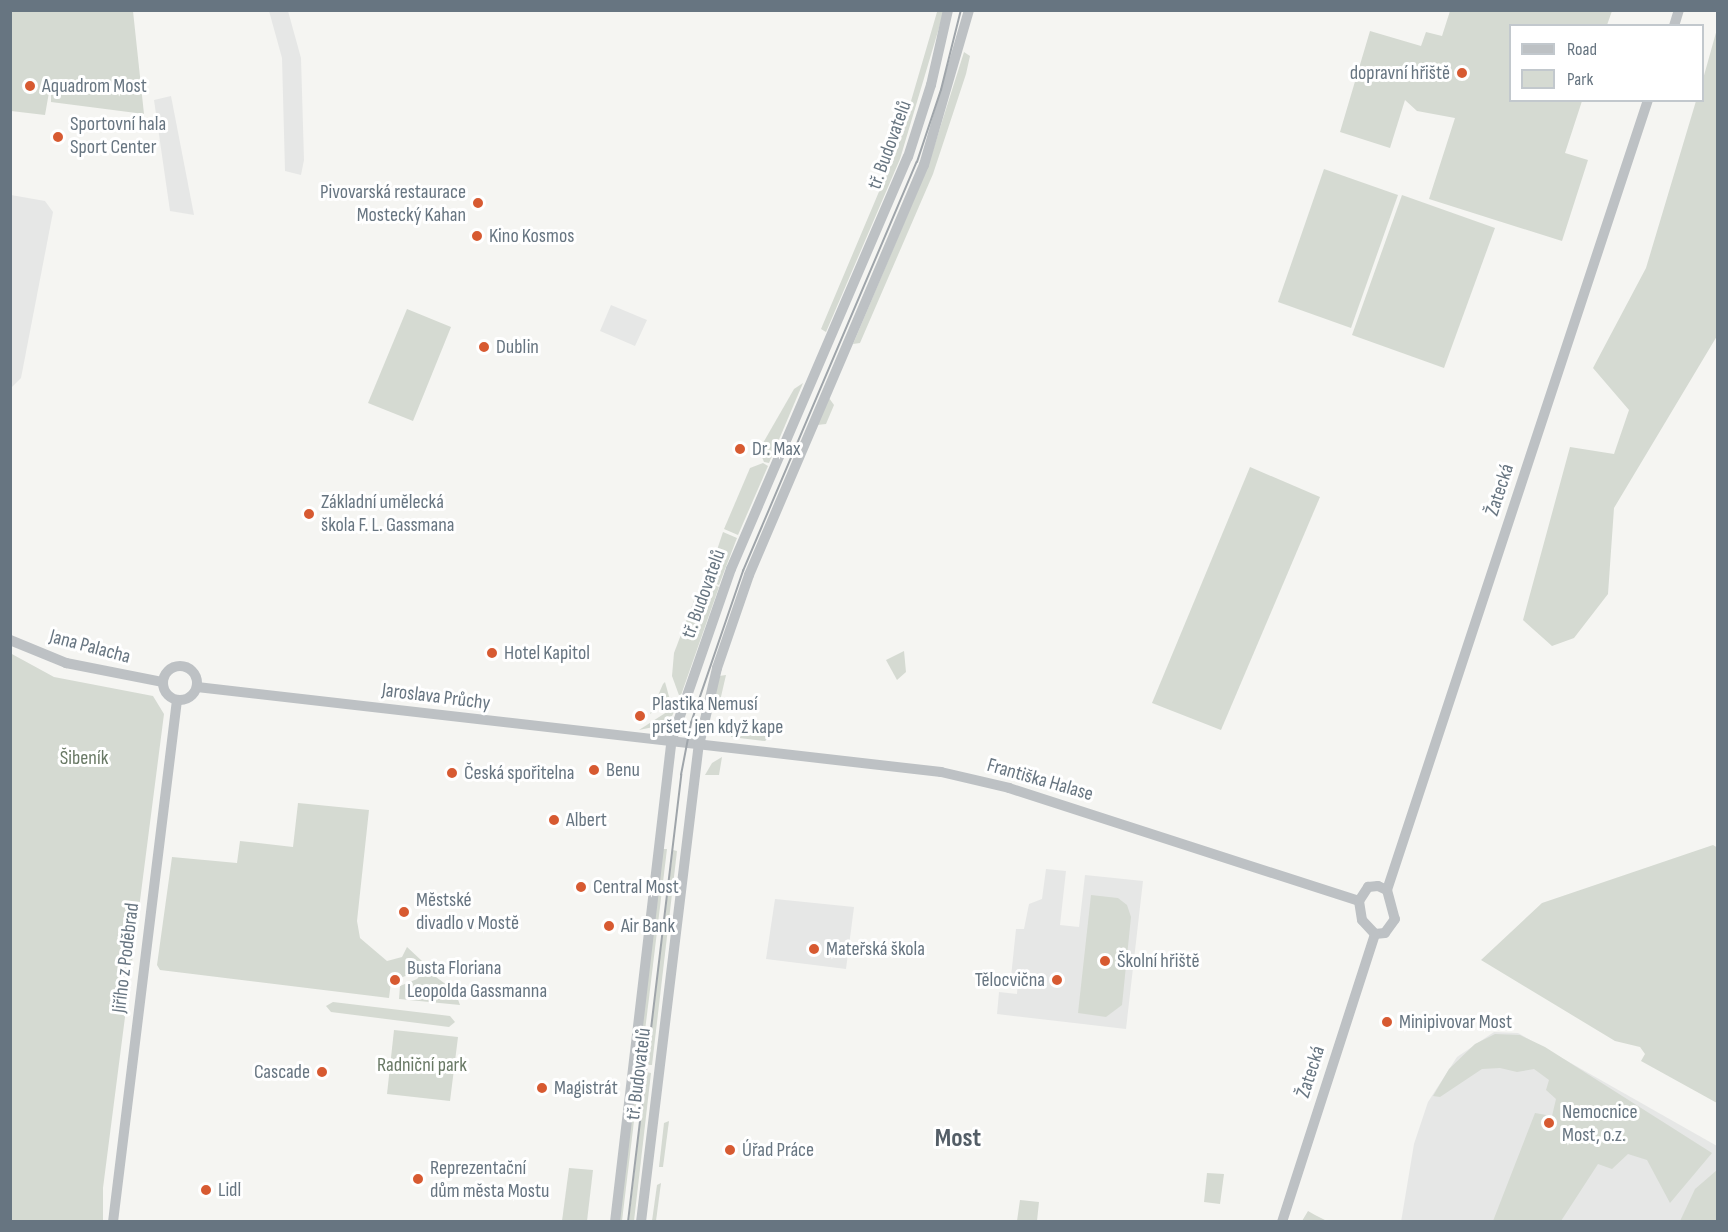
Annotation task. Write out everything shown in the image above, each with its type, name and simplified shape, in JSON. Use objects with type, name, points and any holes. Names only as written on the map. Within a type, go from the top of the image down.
[{"type":"street","name":"tř. Budovatelů","points":[[615,1221],[671,742],[730,569],[908,157],[931,85],[948,10]]},
{"type":"street","name":"tř. Budovatelů","points":[[641,1221],[699,745],[717,668],[749,574],[924,165],[969,10]]},
{"type":"street","name":"Žatecká","points":[[1387,890],[1647,102]]},
{"type":"street","name":"Jana Palacha","points":[[10,640],[77,666],[163,681]]},
{"type":"street","points":[[180,666],[194,672],[197,687],[192,696],[177,700],[165,691],[163,681],[170,669],[180,666]]},
{"type":"street","name":"Jaroslava Průchy","points":[[197,687],[699,745]]},
{"type":"street","name":"Jiřího z Poděbrad","points":[[113,1221],[177,700]]},
{"type":"street","name":"Františka Halase","points":[[699,745],[941,772],[1009,788],[1359,901]]},
{"type":"street","points":[[1368,887],[1387,890],[1395,919],[1385,933],[1376,934],[1362,920],[1359,901],[1368,887]]},
{"type":"street","name":"Žatecká","points":[[1282,1221],[1376,934]]},
{"type":"shaded area","points":[[269,11],[288,11],[301,58],[304,160],[301,175],[285,171],[282,58]]},
{"type":"shaded area","points":[[171,96],[194,215],[170,211],[154,100]]},
{"type":"shaded area","points":[[11,195],[45,201],[53,212],[21,378],[11,388]]},
{"type":"shaded area","points":[[611,305],[647,320],[635,346],[600,331]]},
{"type":"shaded area","points":[[1046,869],[1066,871],[1060,925],[1079,927],[1085,875],[1143,881],[1126,1029],[997,1014],[999,992],[1017,994],[1018,978],[1011,977],[1016,929],[1024,929],[1029,904],[1042,899]]},
{"type":"shaded area","points":[[775,899],[854,907],[846,969],[766,959]]},
{"type":"shaded area","name":"Nemocnice Most, o.z.","points":[[1494,1032],[1518,1033],[1717,1146],[1717,1221],[1401,1222],[1414,1144],[1428,1102],[1457,1057]]},
{"type":"green space","points":[[11,10],[133,11],[144,114],[51,102],[51,81],[45,115],[11,111]]},
{"type":"green space","points":[[944,11],[900,159],[826,332],[821,329],[897,149],[937,12]]},
{"type":"green space","points":[[1450,11],[1612,11],[1607,24],[1509,24],[1509,102],[1582,102],[1565,153],[1588,160],[1562,241],[1429,199],[1455,118],[1417,111],[1405,100],[1390,148],[1340,132],[1370,31],[1421,46],[1426,32],[1442,36]]},
{"type":"green space","points":[[1717,29],[1717,336],[1614,508],[1608,594],[1574,638],[1552,646],[1523,620],[1570,447],[1614,454],[1629,410],[1593,368],[1646,268],[1696,102],[1704,102],[1704,75]]},
{"type":"green space","points":[[964,52],[970,56],[966,74],[933,174],[860,343],[853,344],[928,166]]},
{"type":"green space","points":[[1324,169],[1398,195],[1351,328],[1278,302]]},
{"type":"green space","points":[[1402,195],[1495,228],[1444,368],[1352,335]]},
{"type":"green space","points":[[407,309],[451,327],[413,421],[368,403]]},
{"type":"green space","points":[[803,383],[769,463],[764,462],[759,450],[794,389]]},
{"type":"green space","points":[[829,398],[834,405],[826,424],[817,425]]},
{"type":"green space","points":[[763,463],[768,466],[738,535],[724,529],[750,468]]},
{"type":"green space","points":[[1250,467],[1320,497],[1221,730],[1152,703]]},
{"type":"green space","points":[[723,532],[737,538],[719,585],[707,580]]},
{"type":"green space","points":[[706,582],[719,587],[680,698],[672,676],[674,653],[698,590]]},
{"type":"green space","points":[[904,651],[906,672],[897,680],[886,660]]},
{"type":"green space","name":"Šibeník","points":[[10,653],[54,677],[153,696],[164,714],[103,1188],[103,1221],[11,1221]]},
{"type":"green space","points":[[726,675],[720,701],[712,707],[719,676]]},
{"type":"green space","points":[[665,682],[670,700],[650,714],[663,684]]},
{"type":"green space","points":[[676,708],[672,716],[663,725],[639,730]]},
{"type":"green space","points":[[733,730],[773,734],[765,741],[731,737]]},
{"type":"green space","points":[[722,757],[719,775],[705,775],[712,763]]},
{"type":"green space","points":[[298,803],[369,810],[357,921],[360,938],[387,961],[402,957],[407,947],[422,961],[410,974],[391,982],[389,998],[160,970],[157,965],[172,857],[237,863],[240,841],[293,847]]},
{"type":"green space","points":[[1713,845],[1718,848],[1717,1103],[1641,1061],[1645,1054],[1640,1047],[1615,1041],[1481,960],[1542,903]]},
{"type":"green space","points":[[661,849],[667,849],[641,1064],[637,1064]]},
{"type":"green space","points":[[673,850],[677,851],[652,1065],[647,1065]]},
{"type":"green space","name":"Školní hřiště","points":[[1091,895],[1118,898],[1127,905],[1131,917],[1122,1005],[1106,1017],[1078,1013]]},
{"type":"green space","points":[[434,959],[436,977],[455,991],[460,1005],[399,999],[400,986],[417,979]]},
{"type":"green space","points":[[333,1002],[450,1016],[455,1022],[449,1027],[331,1012],[326,1006]]},
{"type":"green space","name":"Radniční park","points":[[394,1030],[458,1037],[450,1101],[387,1094]]},
{"type":"green space","points":[[1495,1034],[1520,1035],[1545,1047],[1712,1153],[1670,1203],[1647,1160],[1628,1154],[1612,1169],[1598,1164],[1561,1221],[1493,1221],[1535,1113],[1552,1116],[1556,1099],[1546,1090],[1549,1080],[1534,1069],[1517,1072],[1500,1068],[1482,1069],[1440,1097],[1433,1096],[1449,1069],[1475,1044]]},
{"type":"green space","points":[[635,1070],[640,1071],[622,1221],[618,1222]]},
{"type":"green space","points":[[646,1072],[651,1073],[634,1221],[629,1221]]},
{"type":"green space","points":[[669,1121],[663,1167],[659,1167],[664,1123]]},
{"type":"green space","points":[[569,1168],[593,1170],[587,1221],[562,1221]]},
{"type":"green space","points":[[1717,1170],[1717,1221],[1680,1221],[1695,1189]]},
{"type":"green space","points":[[1207,1173],[1224,1174],[1220,1204],[1204,1202]]},
{"type":"green space","points":[[661,1183],[656,1221],[652,1221],[657,1185]]},
{"type":"green space","points":[[1020,1200],[1039,1202],[1037,1221],[1017,1221]]},
{"type":"green space","points":[[1308,1211],[1315,1215],[1327,1221],[1302,1221]]},
{"type":"tram line","points":[[628,1222],[681,775],[691,723],[743,571],[917,162],[941,90],[961,10]]},
{"type":"place","name":"dopravní hřiště","points":[[1462,73]]},
{"type":"place","name":"Aquadrom Most","points":[[30,86]]},
{"type":"place","name":"Sportovní hala Sport Center","points":[[58,137]]},
{"type":"place","name":"Pivovarská restaurace Mostecký Kahan","points":[[478,203]]},
{"type":"place","name":"Kino Kosmos","points":[[477,236]]},
{"type":"place","name":"Dublin","points":[[484,347]]},
{"type":"place","name":"Dr. Max","points":[[740,449]]},
{"type":"place","name":"Základní umělecká škola F. L. Gassmana","points":[[309,514]]},
{"type":"place","name":"Hotel Kapitol","points":[[492,653]]},
{"type":"place","name":"Plastika Nemusí pršet, jen když kape","points":[[640,716]]},
{"type":"place","name":"Benu","points":[[594,770]]},
{"type":"place","name":"Česká spořitelna","points":[[452,773]]},
{"type":"place","name":"Albert","points":[[554,820]]},
{"type":"place","name":"Central Most","points":[[581,887]]},
{"type":"place","name":"Městské divadlo v Mostě","points":[[404,912]]},
{"type":"place","name":"Air Bank","points":[[609,926]]},
{"type":"place","name":"Mateřská škola","points":[[814,949]]},
{"type":"place","name":"Školní hřiště","points":[[1105,961]]},
{"type":"place","name":"Busta Floriana Leopolda Gassmanna","points":[[395,980]]},
{"type":"place","name":"Tělocvična","points":[[1057,980]]},
{"type":"place","name":"Minipivovar Most","points":[[1387,1022]]},
{"type":"place","name":"Cascade","points":[[322,1072]]},
{"type":"place","name":"Magistrát","points":[[542,1088]]},
{"type":"place","name":"Nemocnice Most, o.z.","points":[[1549,1123]]},
{"type":"place","name":"Úřad Práce","points":[[730,1150]]},
{"type":"place","name":"Reprezentační dům města Mostu","points":[[418,1179]]},
{"type":"place","name":"Lidl","points":[[206,1190]]},
{"type":"district","name":"Most","points":[[958,1139]]}]
